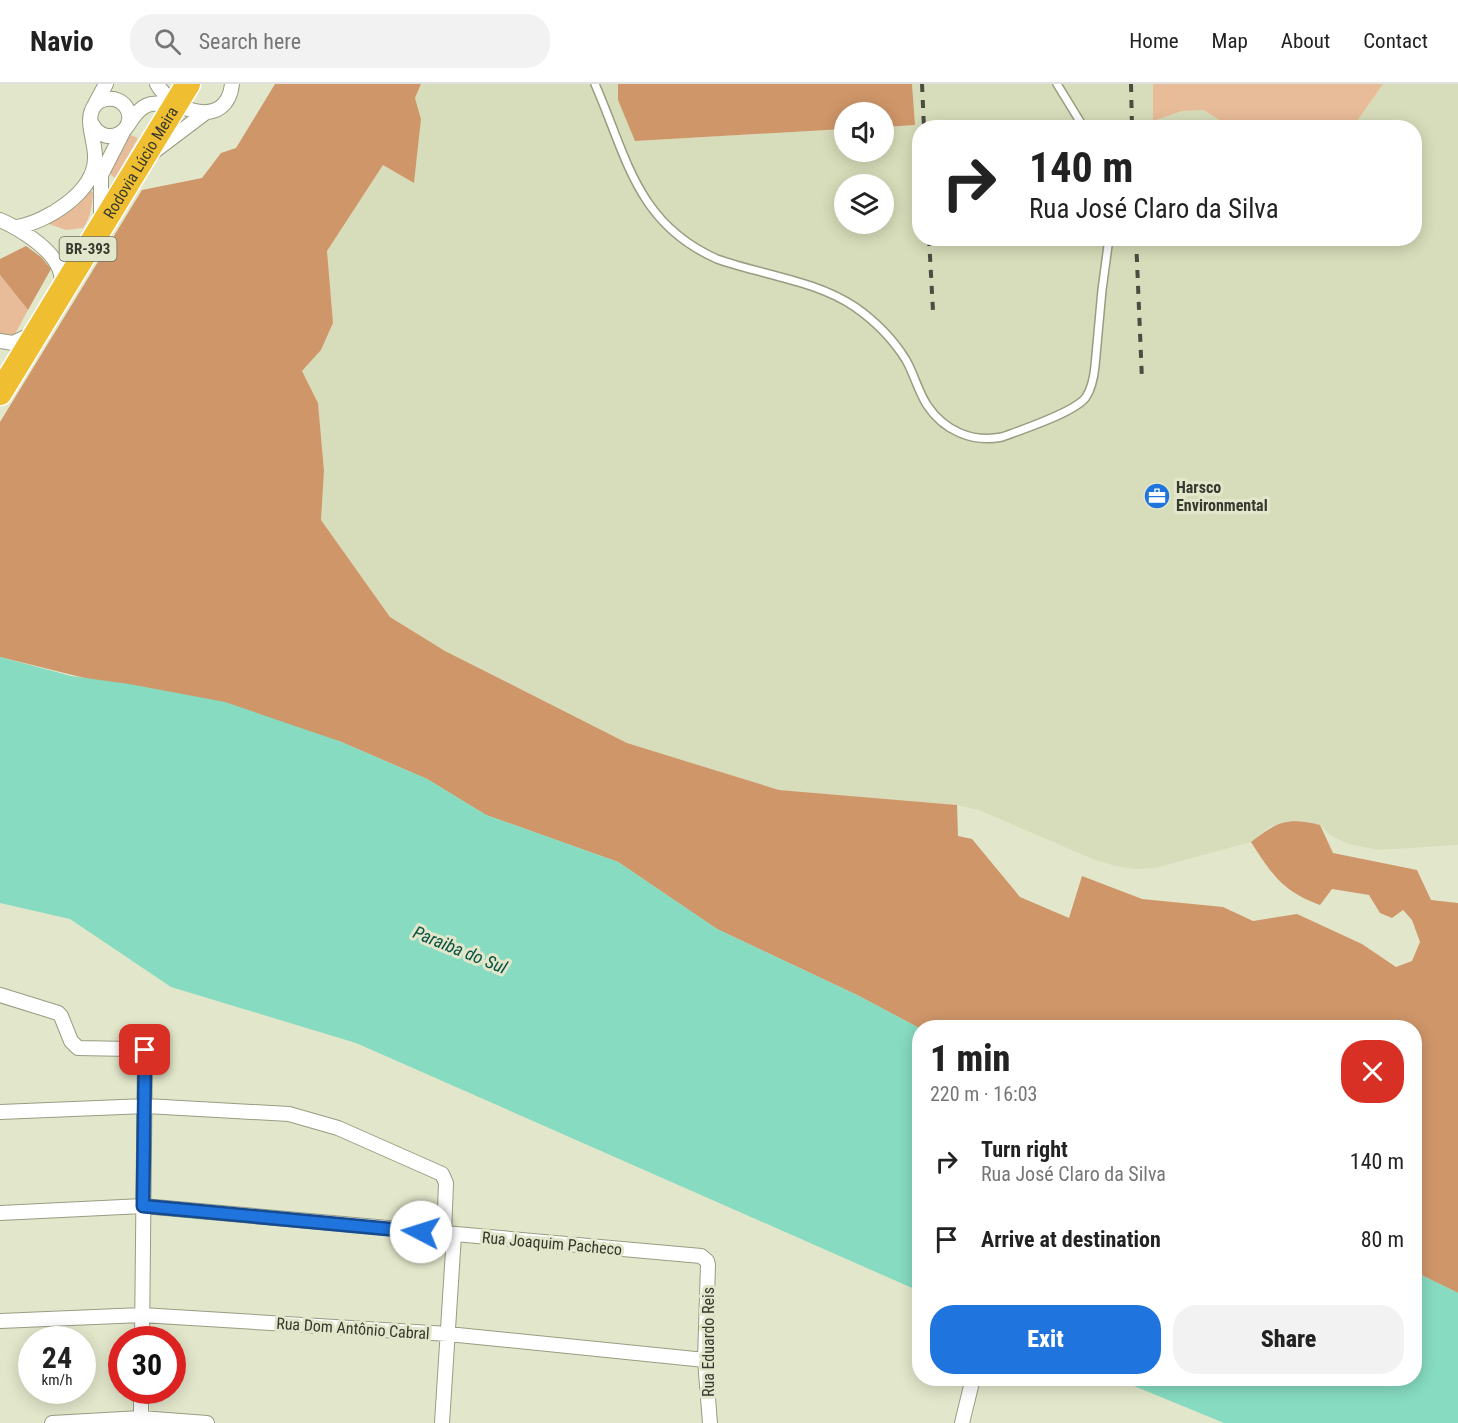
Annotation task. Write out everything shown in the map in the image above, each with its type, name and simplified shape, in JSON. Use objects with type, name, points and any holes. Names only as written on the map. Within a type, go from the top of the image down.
[{"type":"highway","name":"Rodovia Lúcio Meira","points":[[0,393],[182,94]]},
{"type":"street","points":[[17,227],[32,224],[53,214],[71,200],[85,184],[92,172],[95,160],[91,112],[106,84]]},
{"type":"street","points":[[156,84],[163,93],[182,94]]},
{"type":"street","points":[[139,164],[205,113],[219,108],[224,103],[232,84]]},
{"type":"street","points":[[182,94],[192,111],[205,113]]},
{"type":"street","points":[[101,227],[101,175],[125,129],[136,111],[142,107],[160,104],[182,94]]},
{"type":"street","points":[[92,124],[94,129],[111,137],[125,129],[128,114],[122,103],[116,99],[104,99],[94,106]]},
{"type":"street","points":[[0,220],[17,227],[56,261],[63,291]]},
{"type":"street","points":[[0,340],[13,343],[39,330]]},
{"type":"street","points":[[0,994],[58,1013],[71,1041],[78,1048],[131,1049]]},
{"type":"street","points":[[142,1326],[145,1050]]},
{"type":"street","points":[[0,1112],[146,1106],[289,1114],[338,1128],[444,1176],[449,1234],[448,1334],[442,1423]]},
{"type":"street","name":"Rua Joaquim Pacheco","points":[[0,1214],[143,1206],[701,1256],[707,1261]]},
{"type":"street","name":"Rua Eduardo Reis","points":[[707,1261],[705,1360],[710,1423]]},
{"type":"street","name":"Rua Dom Antônio Cabral","points":[[0,1321],[142,1315],[448,1334],[705,1360]]},
{"type":"street","points":[[962,1423],[971,1386]]},
{"type":"street","points":[[141,1404],[141,1421]]},
{"type":"street","points":[[52,1423],[141,1421],[207,1423]]},
{"type":"lane","points":[[594,84],[639,191],[668,225],[694,248],[717,260],[813,287],[857,308],[869,317],[895,345],[933,413],[951,429],[971,437],[992,439],[1002,437],[1066,411],[1086,397],[1094,372],[1108,246]]},
{"type":"lane","points":[[1057,84],[1079,120]]},
{"type":"shaded area","points":[[275,84],[421,84],[415,98],[421,119],[414,183],[383,165],[327,251],[333,323],[321,350],[302,371],[318,403],[324,471],[321,520],[390,617],[445,651],[627,743],[779,790],[957,805],[958,836],[972,839],[1020,897],[1069,918],[1082,876],[1142,899],[1223,907],[1253,921],[1297,914],[1362,944],[1396,967],[1412,961],[1420,942],[1412,920],[1403,910],[1392,918],[1380,913],[1369,895],[1332,889],[1320,905],[1287,888],[1272,873],[1251,842],[1276,826],[1299,821],[1320,825],[1333,853],[1417,870],[1431,900],[1458,903],[1458,1293],[1422,1275],[1422,1020],[912,1020],[912,1024],[859,996],[717,929],[618,862],[486,815],[427,779],[339,741],[0,657],[0,422],[142,190],[202,178],[221,153],[236,148]]},
{"type":"shaded area","name":"Harsco Environmental","points":[[421,84],[618,84],[618,95],[636,141],[834,130],[834,162],[894,162],[894,126],[912,125],[912,246],[1422,246],[1422,120],[1358,120],[1383,84],[1458,84],[1458,845],[1379,850],[1348,844],[1330,835],[1320,825],[1271,826],[1251,842],[1155,868],[1135,869],[1116,866],[1095,860],[979,810],[957,805],[779,790],[627,743],[445,651],[390,617],[321,520],[324,471],[318,403],[302,371],[321,350],[333,323],[327,251],[383,165],[414,183],[421,119],[415,98]]},
{"type":"shaded area","points":[[618,84],[912,84],[915,120],[912,120],[912,125],[894,126],[894,102],[834,102],[834,130],[635,141],[618,100]]},
{"type":"shaded area","name":"Harsco Environmental","points":[[912,84],[1153,84],[1153,120],[915,120]]},
{"type":"shaded area","points":[[1153,84],[1383,84],[1358,120],[1219,120],[1204,110],[1182,111],[1153,120]]},
{"type":"shaded area","name":"Harsco Environmental","points":[[1204,110],[1219,120],[1156,120],[1182,111]]},
{"type":"shaded area","points":[[131,135],[138,138],[115,178],[109,171],[115,157]]},
{"type":"shaded area","points":[[90,190],[93,192],[92,206],[83,228],[66,230],[49,224],[77,206]]},
{"type":"shaded area","points":[[26,246],[41,257],[51,269],[28,310],[0,275],[0,259]]},
{"type":"shaded area","points":[[0,275],[28,310],[15,334],[10,338],[0,335]]},
{"type":"water","name":"Paraiba do Sul","points":[[0,657],[71,676],[225,702],[339,741],[427,779],[486,815],[618,862],[717,929],[859,996],[912,1024],[912,1288],[356,1043],[171,987],[70,919],[0,903]]},
{"type":"water","points":[[1422,1275],[1458,1293],[1458,1423],[1224,1423],[1134,1386],[1422,1386]]},
{"type":"railway","points":[[922,84],[924,120]]},
{"type":"railway","points":[[1131,84],[1132,120]]},
{"type":"railway","points":[[929,246],[933,311]]},
{"type":"railway","points":[[1136,246],[1142,380]]},
{"type":"place","name":"Harsco Environmental","points":[[1157,496]]},
{"type":"route","points":[[145,1050],[143,1206],[421,1232]]}]
